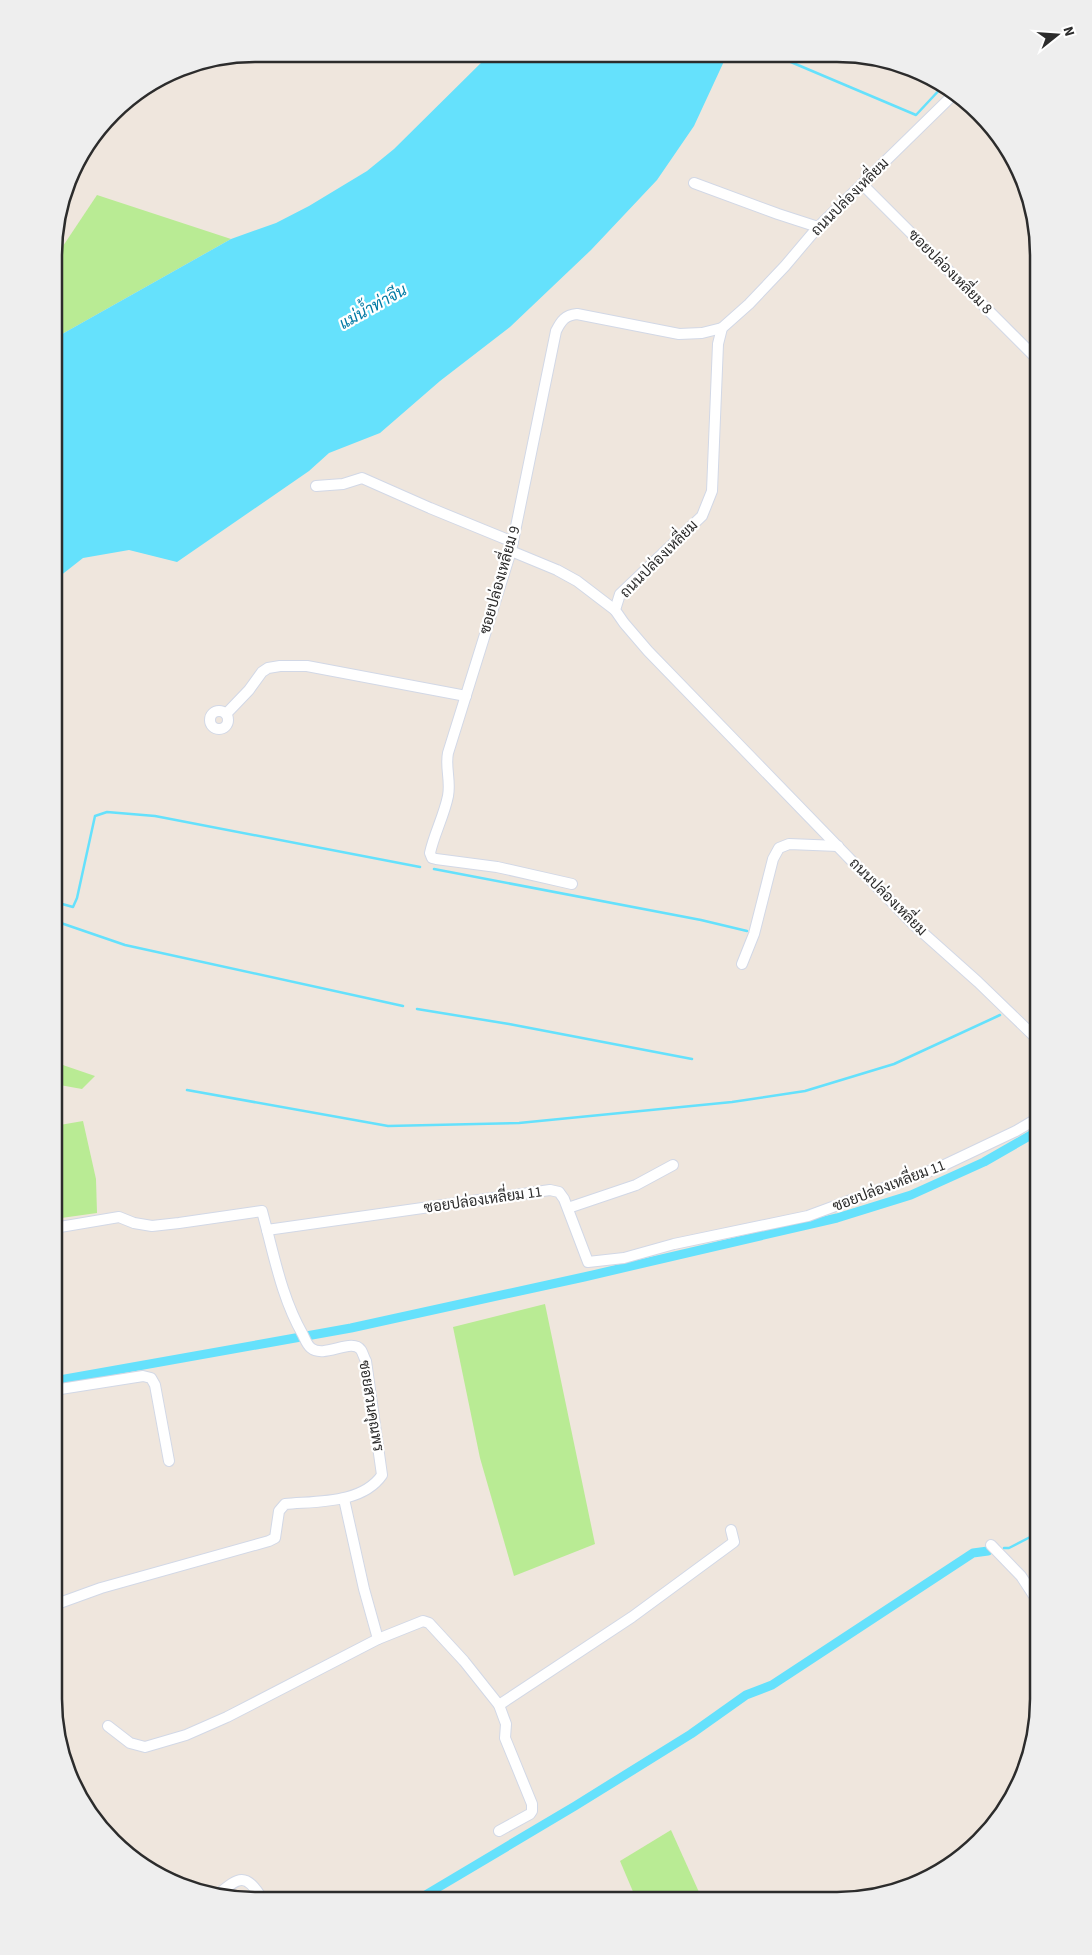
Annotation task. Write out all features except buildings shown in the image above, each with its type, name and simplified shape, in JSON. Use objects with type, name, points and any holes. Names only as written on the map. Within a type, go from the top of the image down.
[{"type":"street","name":"ถนนปล่องเหลี่ยม","points":[[949,99],[818,226],[785,266],[749,304],[722,328],[718,344],[712,491],[702,516],[620,594],[615,610],[624,624],[648,651],[913,924],[978,982],[1030,1032]]},
{"type":"street","points":[[694,183],[778,214],[818,226]]},
{"type":"street","name":"ซอยปล่องเหลี่ยม 8","points":[[862,184],[1030,352]]},
{"type":"street","name":"ซอยปล่องเหลี่ยม 9","points":[[572,884],[490,866],[436,860],[430,856],[448,796],[450,784],[446,764],[448,753],[512,547],[556,331],[562,320],[569,315],[577,314],[679,334],[702,333],[722,328]]},
{"type":"street","points":[[316,486],[343,484],[362,478],[430,508],[557,570],[577,581],[615,610]]},
{"type":"street","points":[[226,714],[245,695],[262,672],[268,668],[280,666],[307,666],[466,696]]},
{"type":"street","points":[[742,964],[754,934],[773,859],[779,848],[789,844],[838,846]]},
{"type":"street","name":"ซอยปล่องเหลี่ยม 11","points":[[267,1230],[550,1190],[559,1192],[564,1198],[588,1262],[624,1258],[674,1244],[808,1216],[938,1168],[1030,1123]]},
{"type":"street","points":[[568,1208],[636,1185],[673,1165]]},
{"type":"street","points":[[62,1227],[119,1217],[134,1224],[152,1226],[262,1210],[267,1230]]},
{"type":"street","name":"ซอยสวนคุณพร","points":[[62,1602],[101,1588],[269,1541],[275,1538],[279,1511],[286,1504],[344,1499],[369,1488],[382,1475],[366,1361],[361,1349],[354,1345],[316,1351],[310,1347],[299,1329],[284,1292],[267,1230]]},
{"type":"street","points":[[62,1389],[143,1376],[151,1378],[155,1385],[169,1461]]},
{"type":"street","points":[[344,1499],[364,1589],[378,1639]]},
{"type":"street","points":[[499,1705],[632,1616],[734,1542],[735,1539],[731,1530]]},
{"type":"street","points":[[992,1544],[1021,1576],[1030,1590]]},
{"type":"street","points":[[108,1726],[130,1743],[145,1747],[155,1746],[228,1717],[378,1639],[423,1621],[429,1624],[464,1661],[499,1705],[506,1724],[505,1738],[532,1804],[532,1810],[530,1814],[499,1831]]},
{"type":"street","points":[[224,1890],[234,1882],[243,1879],[250,1882],[257,1892]]},
{"type":"green space","points":[[97,195],[231,239],[62,334],[63,246]]},
{"type":"green space","points":[[62,1065],[95,1076],[82,1089],[62,1085]]},
{"type":"green space","points":[[83,1121],[96,1179],[97,1213],[62,1218],[62,1125]]},
{"type":"green space","points":[[545,1304],[595,1544],[514,1576],[480,1458],[453,1327]]},
{"type":"green space","points":[[671,1830],[699,1892],[633,1892],[620,1861]]},
{"type":"water","name":"แม่น้ำท่าจีน","points":[[482,62],[724,62],[694,126],[657,180],[591,250],[510,327],[440,381],[380,433],[329,453],[309,471],[177,562],[129,550],[83,558],[62,574],[62,334],[231,239],[276,223],[309,206],[367,171],[394,149]]},
{"type":"waterway","points":[[791,62],[916,115],[938,91]]},
{"type":"waterway","points":[[62,904],[73,907],[77,898],[95,816],[107,812],[155,816],[420,867]]},
{"type":"waterway","points":[[434,869],[701,920],[747,931]]},
{"type":"waterway","points":[[62,923],[125,945],[403,1006]]},
{"type":"waterway","points":[[417,1009],[509,1024],[692,1059]]},
{"type":"waterway","points":[[187,1090],[388,1126],[519,1123],[732,1102],[805,1091],[894,1064],[1000,1015]]},
{"type":"waterway","points":[[62,1380],[351,1328],[584,1277],[837,1218],[911,1195],[984,1162],[1030,1136]]},
{"type":"waterway","points":[[1004,1548],[1009,1548],[1030,1537]]},
{"type":"waterway","points":[[430,1892],[691,1734],[746,1695],[772,1685],[973,1553],[988,1551]]}]
